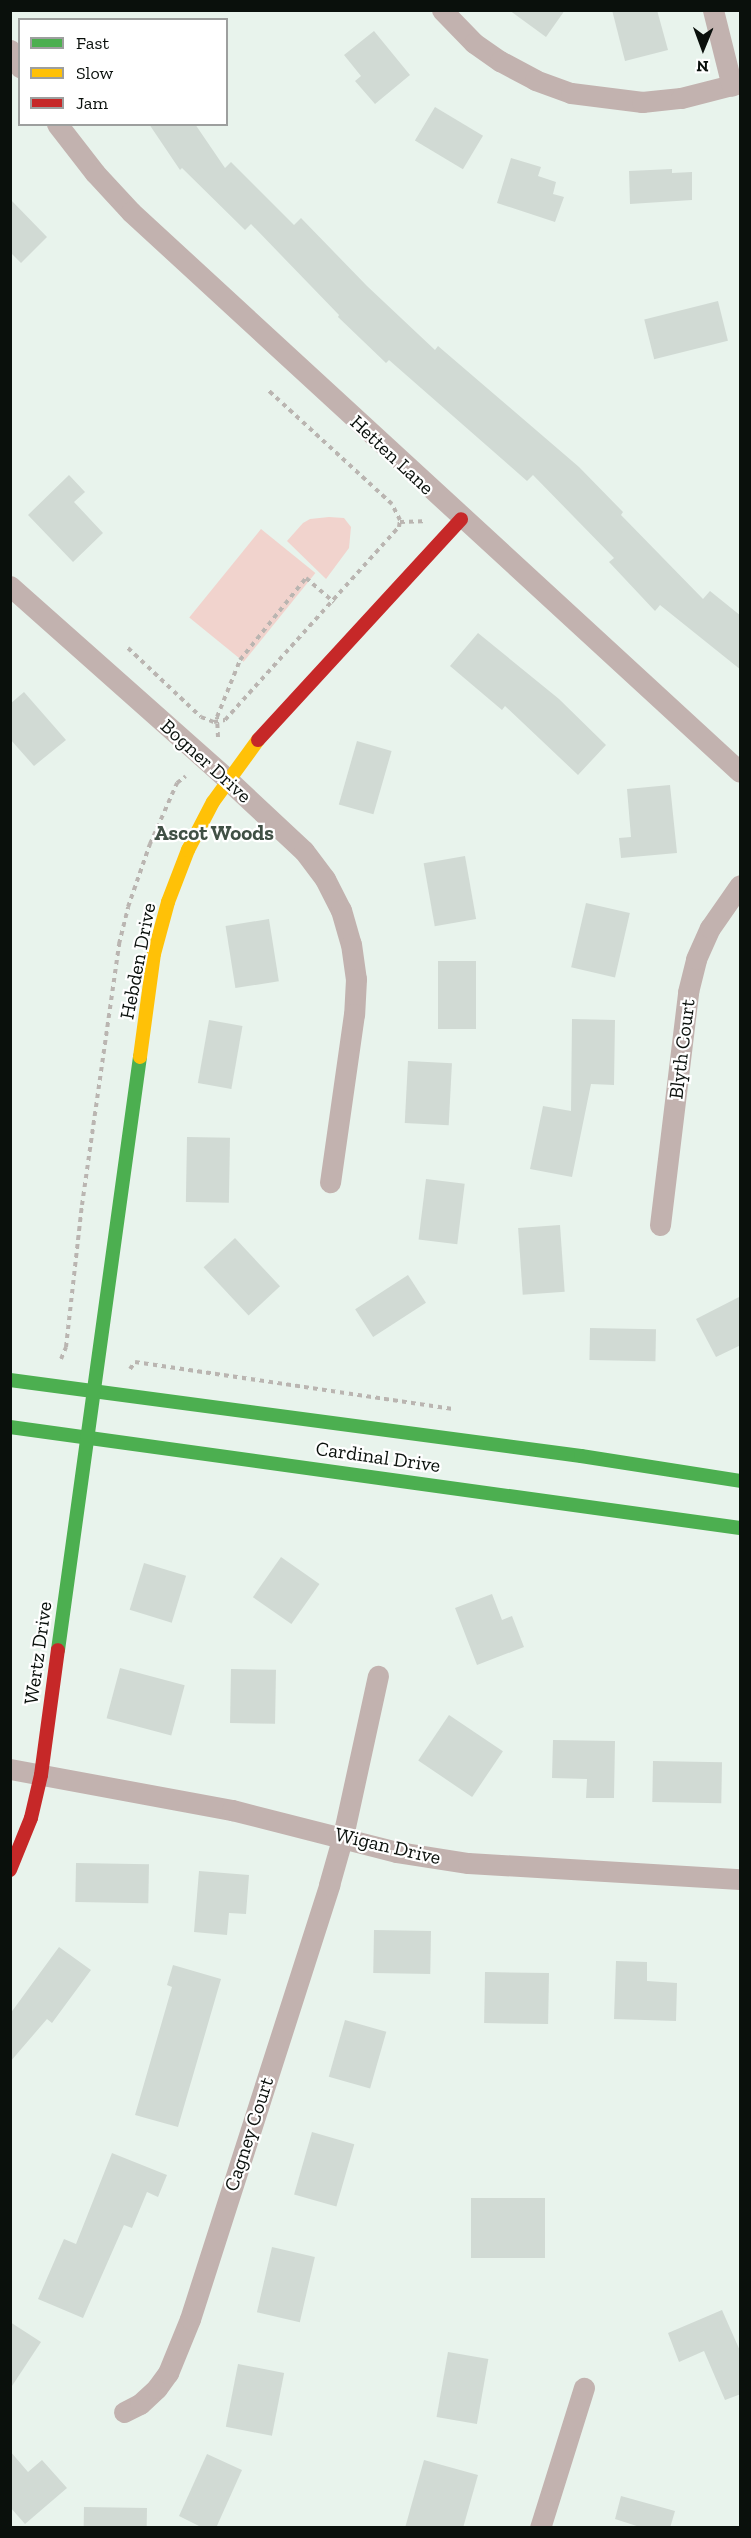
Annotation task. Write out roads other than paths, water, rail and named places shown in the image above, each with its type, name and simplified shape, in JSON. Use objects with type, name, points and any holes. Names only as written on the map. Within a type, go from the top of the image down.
[{"type":"street","points":[[442,10],[474,42],[500,61],[534,80],[571,93],[603,99],[642,102],[681,98],[736,84],[713,10]]},
{"type":"street","points":[[10,50],[18,64]]},
{"type":"street","name":"Hetten Lane","points":[[59,126],[95,173],[131,212],[461,519],[741,772]]},
{"type":"street","name":"Hebden Drive","points":[[89,1438],[154,954],[168,902],[188,850],[227,779],[264,731],[461,519]]},
{"type":"street","name":"Bogner Drive","points":[[10,586],[227,779],[304,851],[325,879],[341,910],[351,944],[356,979],[354,1014],[330,1182]]},
{"type":"street","name":"Blyth Court","points":[[660,1226],[688,992],[710,928],[741,885]]},
{"type":"street","name":"Cardinal Drive","points":[[10,1380],[581,1456],[741,1481]]},
{"type":"street","name":"Cardinal Drive","points":[[10,1428],[741,1528]]},
{"type":"street","name":"Wertz Drive","points":[[10,1870],[31,1818],[41,1775],[89,1438]]},
{"type":"street","name":"Cagney Court","points":[[124,2412],[140,2404],[163,2381],[190,2319],[343,1836],[378,1676]]},
{"type":"street","name":"Wigan Drive","points":[[10,1769],[232,1810],[343,1836],[397,1852],[468,1863],[741,1879]]},
{"type":"street","points":[[540,2528],[584,2388]]},
{"type":"district","name":"Ascot Woods","points":[[214,833]]}]
